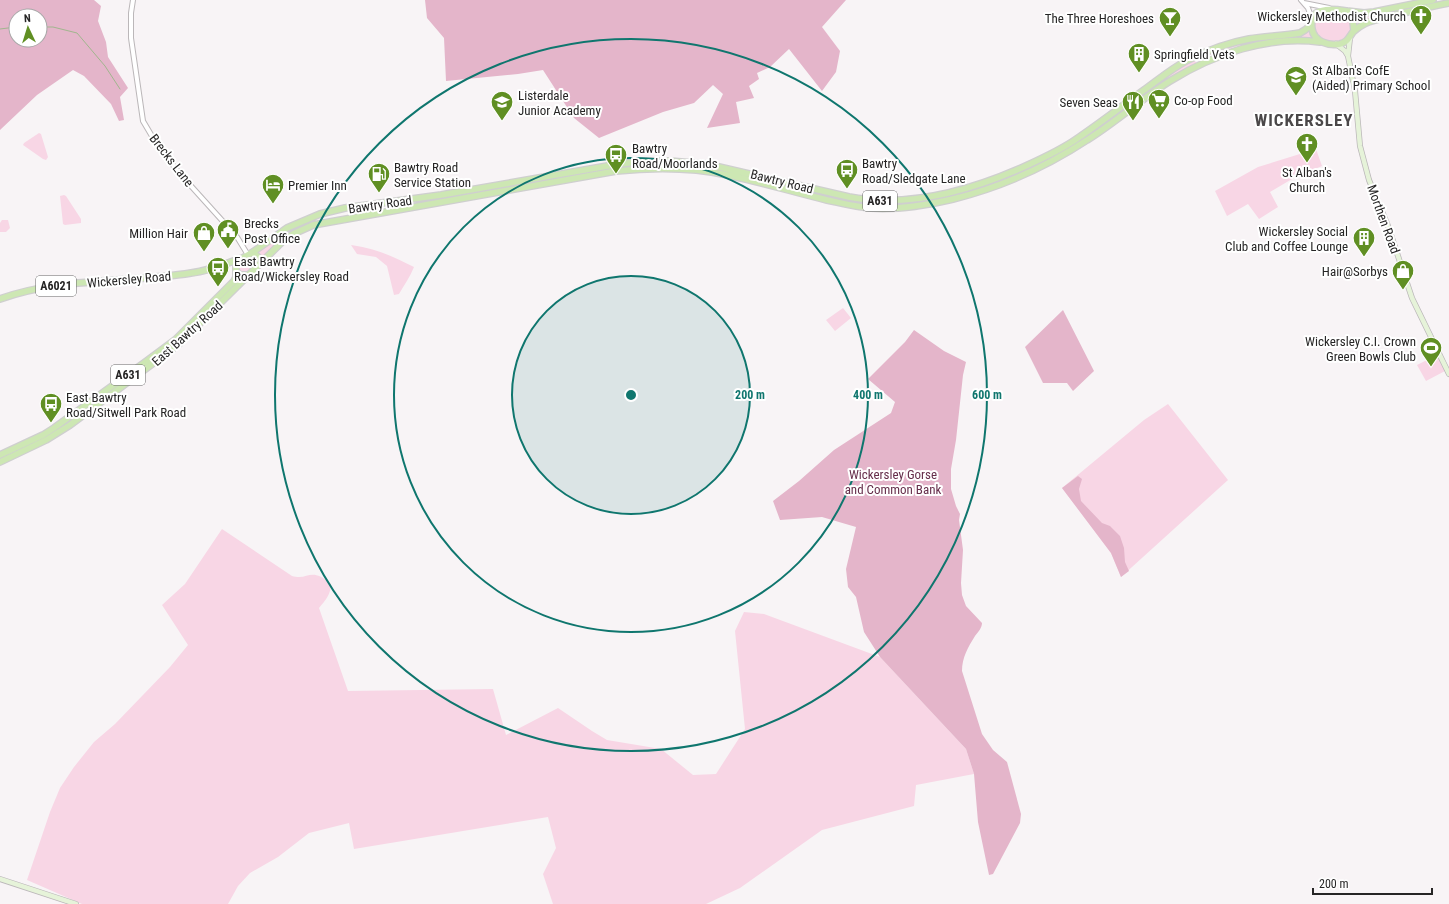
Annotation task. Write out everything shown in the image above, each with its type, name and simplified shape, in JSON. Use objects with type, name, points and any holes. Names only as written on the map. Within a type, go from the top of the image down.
[{"type":"main road","points":[[1329,8],[1364,13],[1433,0]]},
{"type":"main road","points":[[1336,44],[1342,43],[1350,38],[1354,31],[1368,22],[1449,3]]},
{"type":"main road","name":"A631","points":[[1312,22],[1317,12],[1329,8]]},
{"type":"main road","points":[[1347,11],[1353,22],[1354,31]]},
{"type":"main road","name":"Bawtry Road","points":[[241,259],[251,254],[287,228],[320,214],[360,206],[441,195],[588,169],[647,161],[706,164],[862,200],[898,201],[930,197],[996,179],[1053,153],[1078,138],[1164,75],[1186,61],[1231,43],[1249,39],[1300,33],[1312,22]]},
{"type":"main road","points":[[1312,22],[1314,34],[1320,42]]},
{"type":"main road","name":"Morthen Road","points":[[1350,38],[1348,56],[1355,91],[1360,146],[1369,180],[1388,226],[1412,298],[1449,374]]},
{"type":"main road","name":"Bawtry Road","points":[[248,275],[285,239],[323,222],[616,171],[665,167],[696,169],[728,175],[824,199],[870,208],[898,208],[916,206],[954,198],[977,192],[1027,173],[1073,149],[1172,80],[1216,58],[1239,50],[1276,42],[1303,40],[1320,42]]},
{"type":"main road","name":"A631","points":[[1320,42],[1336,44]]},
{"type":"main road","points":[[1336,44],[1345,51],[1348,56]]},
{"type":"main road","points":[[1024,167],[1027,173]]},
{"type":"main road","name":"A631","points":[[810,188],[810,193],[824,199]]},
{"type":"main road","points":[[360,206],[365,209],[363,216]]},
{"type":"main road","points":[[251,254],[262,261]]},
{"type":"main road","name":"A631","points":[[235,270],[236,264],[241,259]]},
{"type":"main road","name":"Wickersley Road","points":[[0,299],[44,288],[96,281],[192,273],[241,259]]},
{"type":"main road","name":"Wickersley Road","points":[[211,268],[227,268],[235,270],[240,275],[248,275]]},
{"type":"main road","name":"East Bawtry Road","points":[[0,455],[43,435],[175,340],[234,281],[236,277],[235,270]]},
{"type":"main road","name":"East Bawtry Road","points":[[0,462],[46,440],[66,428],[146,369],[188,335],[248,275]]},
{"type":"main road","points":[[0,879],[76,904]]},
{"type":"street","name":"Brecks Lane","points":[[133,0],[131,13],[131,38],[144,121],[159,148],[251,254]]},
{"type":"street","points":[[1302,1],[1329,8]]},
{"type":"street","points":[[1302,1],[1310,11],[1312,22]]},
{"type":"shaded area","points":[[1324,12],[1338,12],[1346,16],[1350,22],[1351,30],[1345,39],[1338,42],[1331,42],[1319,35],[1315,29],[1314,23],[1317,17]]},
{"type":"shaded area","points":[[1355,14],[1375,14],[1376,18],[1358,25],[1354,17]]},
{"type":"shaded area","points":[[1308,31],[1312,39],[1297,38],[1297,35]]},
{"type":"shaded area","points":[[1289,36],[1289,38],[1234,47],[1199,59],[1207,54],[1229,46]]},
{"type":"shaded area","points":[[1193,60],[1197,63],[1163,82],[1106,124],[1104,121],[1178,68]]},
{"type":"shaded area","points":[[39,133],[41,134],[48,157],[46,160],[23,145]]},
{"type":"shaded area","points":[[1316,149],[1322,166],[1292,179],[1270,192],[1278,207],[1259,219],[1248,204],[1227,216],[1215,191],[1258,167]]},
{"type":"shaded area","points":[[64,195],[81,219],[81,223],[63,224],[60,196]]},
{"type":"shaded area","points":[[2,220],[8,220],[10,228],[6,232],[0,232],[0,223]]},
{"type":"shaded area","points":[[309,221],[311,224],[280,241],[262,257],[258,252],[285,233]]},
{"type":"shaded area","points":[[351,245],[368,248],[383,253],[414,267],[399,294],[394,295],[387,266],[376,257],[357,254]]},
{"type":"shaded area","points":[[253,255],[257,259],[257,262],[251,269],[244,272],[239,271],[238,267],[240,263]]},
{"type":"shaded area","points":[[843,308],[851,318],[835,331],[826,320]]},
{"type":"shaded area","name":"Wickersley C.I. Crown Green Bowls Club","points":[[1437,355],[1445,371],[1426,381],[1417,365]]},
{"type":"shaded area","points":[[1168,404],[1228,480],[1121,577],[1111,553],[1062,488],[1144,420]]},
{"type":"shaded area","points":[[222,529],[292,576],[302,577],[314,575],[331,584],[329,594],[319,608],[348,691],[493,689],[506,735],[558,708],[607,740],[661,749],[693,775],[716,774],[745,729],[735,631],[744,612],[764,614],[880,657],[966,749],[974,774],[916,785],[914,806],[822,830],[740,888],[706,904],[553,904],[543,874],[556,848],[548,817],[354,849],[349,823],[309,833],[278,857],[250,873],[238,886],[228,904],[82,904],[27,880],[50,812],[60,788],[74,767],[94,742],[115,724],[170,667],[188,645],[162,605],[185,584]]},
{"type":"green space","points":[[0,0],[94,0],[101,6],[98,21],[106,42],[108,57],[128,88],[120,97],[124,120],[119,121],[111,104],[84,76],[73,70],[37,95],[0,130]]},
{"type":"green space","points":[[425,0],[846,0],[822,27],[840,51],[836,72],[822,91],[789,49],[770,67],[757,73],[759,79],[749,86],[754,98],[736,102],[740,123],[707,128],[723,94],[713,85],[694,103],[663,112],[599,138],[574,118],[543,70],[446,81],[444,38],[427,18]]},
{"type":"green space","points":[[1063,310],[1094,371],[1073,391],[1067,383],[1043,383],[1025,347]]},
{"type":"green space","name":"Wickersley Gorse and Common Bank","points":[[914,330],[944,351],[966,362],[951,469],[951,489],[960,514],[959,520],[963,550],[961,583],[962,595],[966,606],[982,623],[982,625],[972,640],[966,653],[962,671],[982,734],[993,750],[1007,762],[1021,814],[1020,823],[993,874],[989,875],[978,822],[974,774],[966,749],[880,657],[864,632],[856,597],[848,587],[846,569],[856,527],[822,517],[780,520],[773,501],[799,481],[834,450],[891,413],[895,402],[868,379],[905,342]]},
{"type":"green space","points":[[1078,476],[1082,479],[1079,489],[1081,501],[1102,523],[1110,526],[1120,536],[1124,548],[1125,562],[1129,571],[1121,577],[1111,553],[1062,488]]},
{"type":"waterway","points":[[48,27],[77,33],[105,66],[120,89]]},
{"type":"waterway","points":[[0,29],[8,28]]},
{"type":"place","name":"Wickersley Methodist Church","points":[[1421,36]]},
{"type":"place","name":"The Three Horeshoes","points":[[1170,38]]},
{"type":"place","name":"Springfield Vets","points":[[1139,74]]},
{"type":"place","name":"St Alban's CofE (Aided) Primary School","points":[[1296,96]]},
{"type":"place","name":"Co-op Food","points":[[1159,120]]},
{"type":"place","name":"Listerdale Junior Academy","points":[[502,122]]},
{"type":"place","name":"Seven Seas","points":[[1133,122]]},
{"type":"place","name":"St Alban's Church","points":[[1307,164]]},
{"type":"place","name":"Bawtry Road/Moorlands","points":[[616,174]]},
{"type":"place","name":"Bawtry Road/Sledgate Lane","points":[[847,190]]},
{"type":"place","name":"Bawtry Road Service Station","points":[[379,194]]},
{"type":"place","name":"Premier Inn","points":[[273,204]]},
{"type":"place","name":"Brecks Post Office","points":[[228,250]]},
{"type":"place","name":"Million Hair","points":[[204,252]]},
{"type":"place","name":"Wickersley Social Club and Coffee Lounge","points":[[1364,258]]},
{"type":"place","name":"East Bawtry Road/Wickersley Road","points":[[218,288]]},
{"type":"place","name":"Hair@Sorbys","points":[[1403,290]]},
{"type":"place","name":"Wickersley C.I. Crown Green Bowls Club","points":[[1431,368]]},
{"type":"place","name":"East Bawtry Road/Sitwell Park Road","points":[[51,424]]},
{"type":"district","name":"WICKERSLEY","points":[[1304,120]]}]
